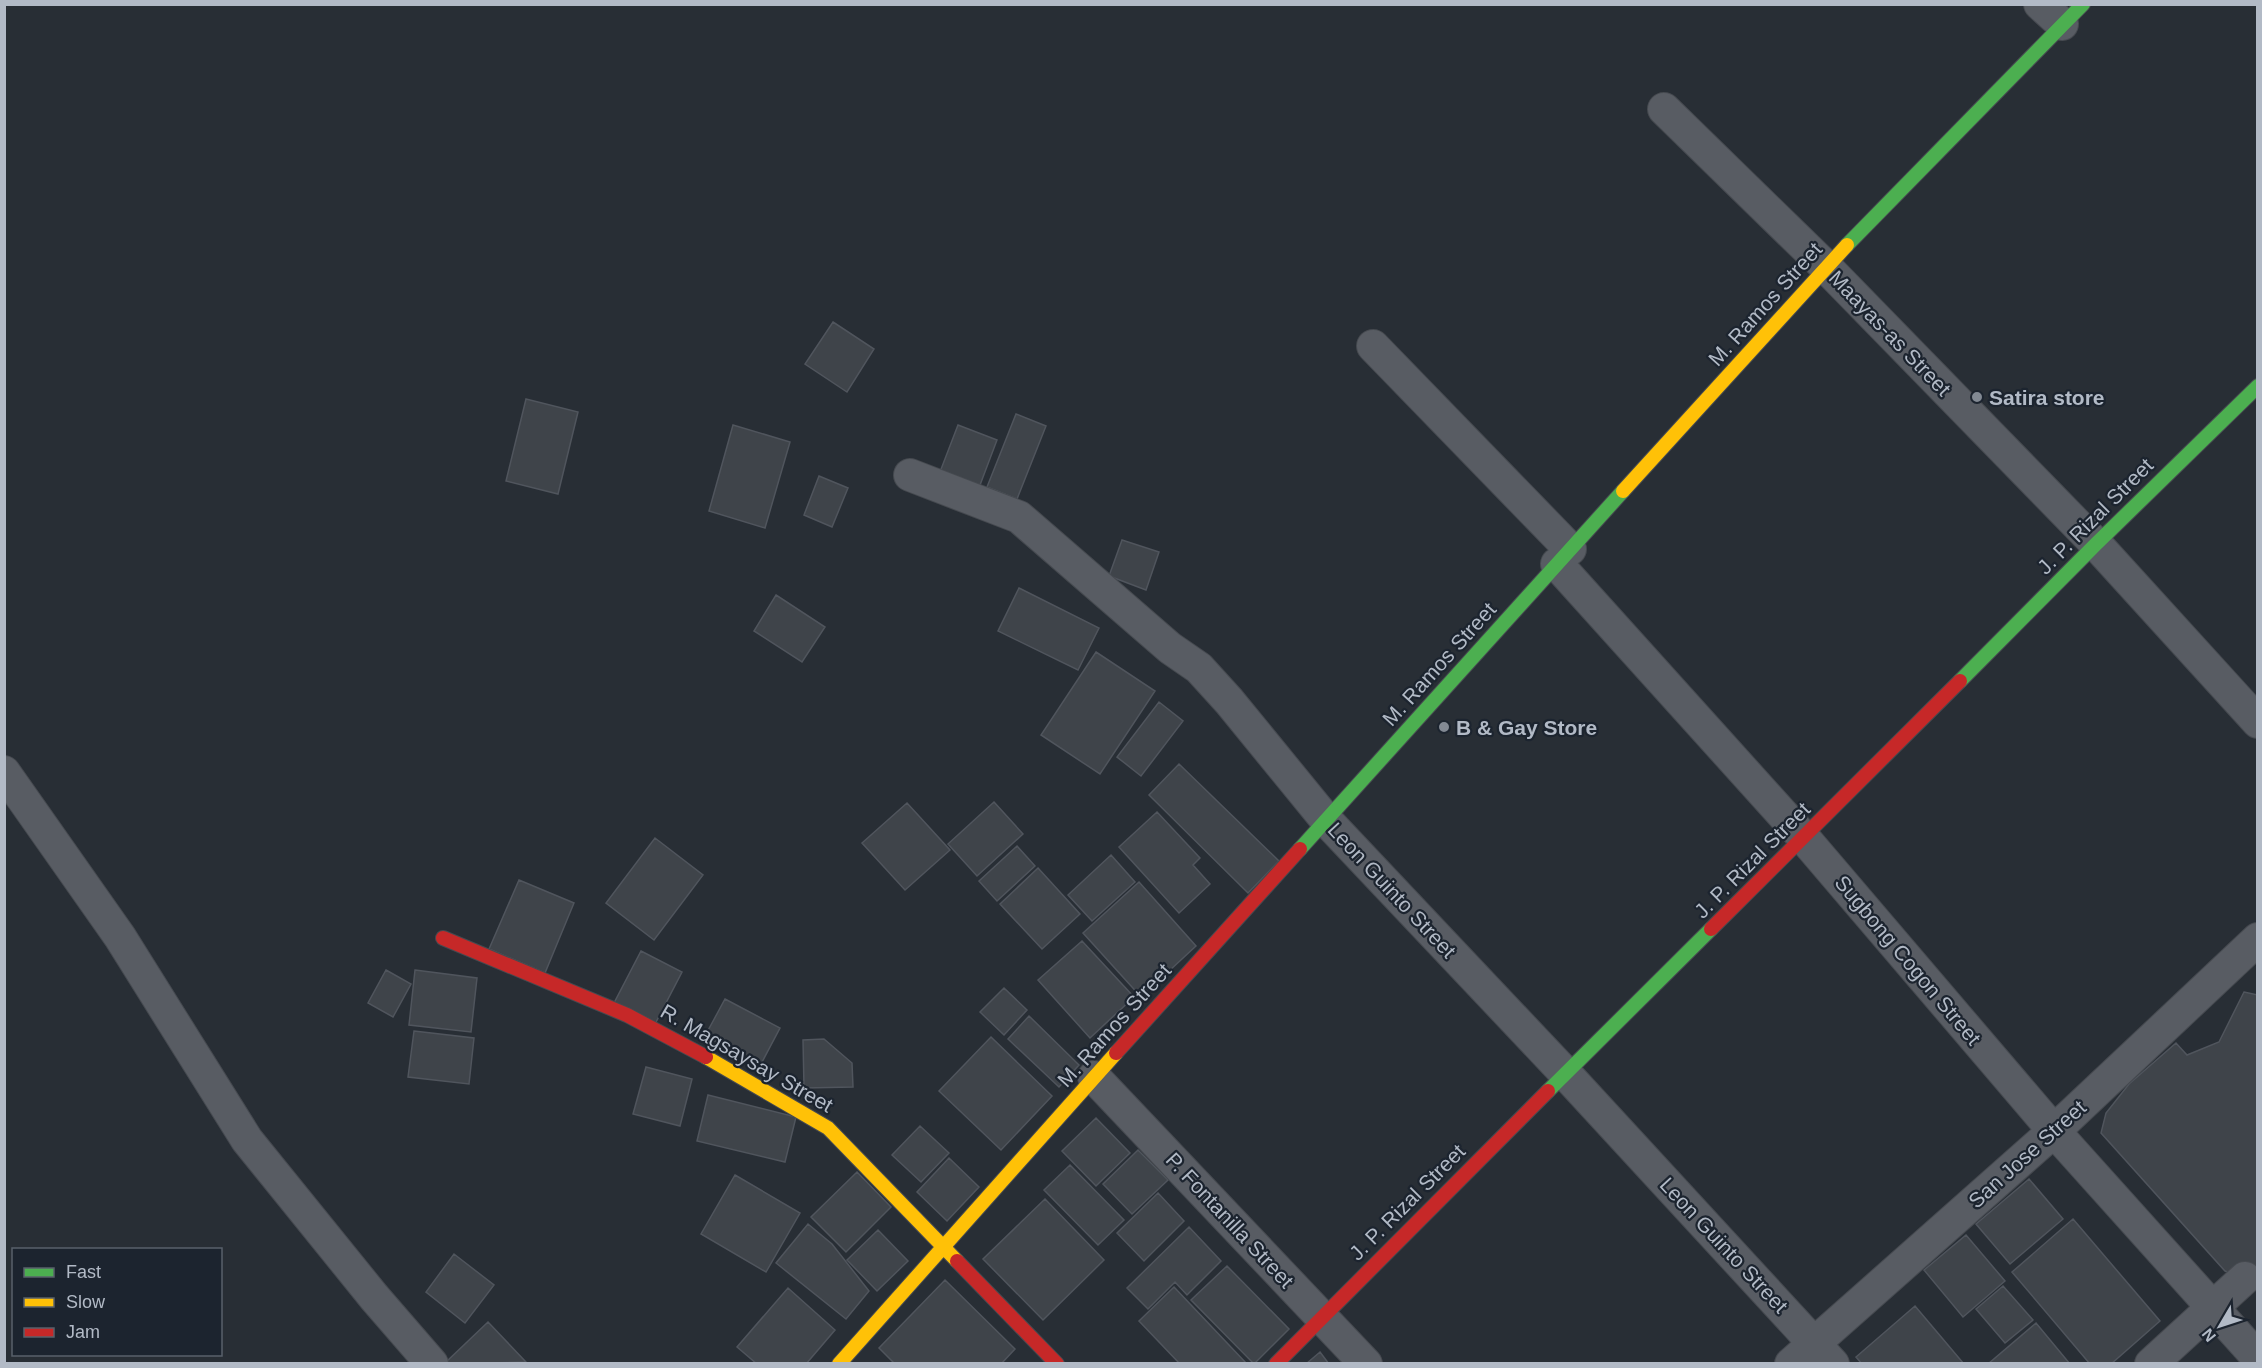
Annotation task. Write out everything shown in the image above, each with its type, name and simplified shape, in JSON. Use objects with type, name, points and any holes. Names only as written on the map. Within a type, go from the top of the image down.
[{"type":"street","name":"M. Ramos Street","points":[[839,1364],[1094,1077],[1563,557],[2062,11]]},
{"type":"street","name":"Maayas-as Street","points":[[1664,109],[1826,267],[2096,544],[2258,722]]},
{"type":"street","name":"Sugbong Cogon Street","points":[[1373,346],[1563,557],[2054,1131],[2258,1358]]},
{"type":"street","name":"J. P. Rizal Street","points":[[1276,1364],[2096,544],[2258,386]]},
{"type":"street","name":"Leon Guinto Street","points":[[910,475],[1019,517],[1170,648],[1198,668],[1229,701],[1326,821],[1565,1073],[1824,1353]]},
{"type":"street","points":[[4,772],[120,937],[247,1140],[374,1297],[432,1364]]},
{"type":"street","name":"R. Magsaysay Street","points":[[443,938],[627,1015],[740,1075],[828,1128],[1057,1364]]},
{"type":"street","name":"San Jose Street","points":[[1791,1364],[1824,1353],[2054,1131],[2258,939]]},
{"type":"street","name":"P. Fontanilla Street","points":[[1094,1077],[1366,1364]]},
{"type":"street","points":[[2151,1364],[2245,1278]]},
{"type":"building","points":[[833,322],[874,349],[847,392],[805,364]]},
{"type":"building","points":[[526,399],[578,412],[558,494],[506,481]]},
{"type":"building","points":[[1016,414],[1046,426],[1017,499],[987,487]]},
{"type":"building","points":[[733,425],[790,442],[765,528],[709,511]]},
{"type":"building","points":[[958,425],[997,440],[977,493],[938,477]]},
{"type":"building","points":[[819,476],[848,488],[832,527],[804,515]]},
{"type":"building","points":[[1122,540],[1159,552],[1146,590],[1109,576]]},
{"type":"building","points":[[1019,588],[1099,628],[1078,670],[998,631]]},
{"type":"building","points":[[776,595],[825,627],[802,662],[754,631]]},
{"type":"building","points":[[1096,652],[1155,691],[1100,774],[1041,735]]},
{"type":"building","points":[[1159,702],[1183,721],[1141,776],[1117,757]]},
{"type":"building","points":[[1179,764],[1279,861],[1248,893],[1149,795]]},
{"type":"building","points":[[994,802],[1023,834],[977,876],[948,844]]},
{"type":"building","points":[[907,803],[950,850],[905,890],[862,843]]},
{"type":"building","points":[[1157,812],[1200,858],[1193,865],[1210,884],[1179,913],[1119,847]]},
{"type":"building","points":[[655,838],[703,875],[654,940],[606,903]]},
{"type":"building","points":[[1017,846],[1035,866],[997,901],[979,881]]},
{"type":"building","points":[[1111,855],[1135,882],[1092,921],[1068,895]]},
{"type":"building","points":[[1038,868],[1080,914],[1042,949],[1000,904]]},
{"type":"building","points":[[519,880],[574,903],[545,973],[489,949]]},
{"type":"building","points":[[1139,882],[1196,946],[1141,997],[1083,933]]},
{"type":"building","points":[[1082,941],[1134,997],[1090,1038],[1038,980]]},
{"type":"building","points":[[641,951],[682,972],[654,1026],[613,1005]]},
{"type":"building","points":[[386,970],[411,984],[393,1017],[368,1003]]},
{"type":"building","points":[[415,970],[477,978],[471,1032],[409,1025]]},
{"type":"building","points":[[1004,988],[1027,1010],[1004,1035],[980,1012]]},
{"type":"building","points":[[2244,992],[2258,995],[2258,1278],[2249,1280],[2225,1271],[2101,1133],[2106,1113],[2129,1084],[2176,1043],[2187,1055],[2219,1042]]},
{"type":"building","points":[[725,999],[780,1028],[760,1066],[705,1036]]},
{"type":"building","points":[[1029,1016],[1079,1065],[1059,1087],[1008,1039]]},
{"type":"building","points":[[414,1031],[474,1038],[469,1084],[408,1077]]},
{"type":"building","points":[[991,1037],[1052,1096],[1001,1150],[939,1091]]},
{"type":"building","points":[[824,1039],[852,1063],[853,1087],[804,1088],[803,1040]]},
{"type":"building","points":[[646,1067],[692,1079],[680,1126],[633,1114]]},
{"type":"building","points":[[708,1095],[796,1117],[785,1162],[697,1141]]},
{"type":"building","points":[[1096,1118],[1130,1153],[1096,1186],[1062,1151]]},
{"type":"building","points":[[920,1126],[949,1153],[921,1182],[892,1155]]},
{"type":"building","points":[[1138,1150],[1168,1180],[1132,1214],[1103,1184]]},
{"type":"building","points":[[949,1158],[979,1187],[947,1221],[917,1192]]},
{"type":"building","points":[[1070,1165],[1124,1220],[1098,1245],[1044,1190]]},
{"type":"building","points":[[857,1172],[891,1207],[846,1252],[811,1217]]},
{"type":"building","points":[[735,1175],[800,1213],[766,1272],[701,1234]]},
{"type":"building","points":[[2029,1179],[2063,1219],[2010,1264],[1976,1224]]},
{"type":"building","points":[[1158,1193],[1184,1221],[1144,1261],[1117,1233]]},
{"type":"building","points":[[1045,1199],[1104,1260],[1043,1320],[983,1259]]},
{"type":"building","points":[[2073,1219],[2160,1321],[2111,1364],[2090,1364],[2012,1272]]},
{"type":"building","points":[[808,1224],[832,1244],[869,1291],[846,1319],[776,1263]]},
{"type":"building","points":[[1189,1227],[1221,1261],[1187,1295],[1175,1282],[1148,1309],[1127,1288]]},
{"type":"building","points":[[878,1230],[908,1261],[877,1291],[847,1260]]},
{"type":"building","points":[[1966,1235],[2005,1281],[1963,1317],[1924,1270]]},
{"type":"building","points":[[454,1254],[494,1285],[465,1323],[426,1292]]},
{"type":"building","points":[[1227,1266],[1289,1329],[1254,1364],[1191,1300]]},
{"type":"building","points":[[945,1280],[1015,1349],[1001,1364],[895,1364],[879,1348]]},
{"type":"building","points":[[2003,1286],[2033,1320],[2005,1343],[1976,1309]]},
{"type":"building","points":[[1174,1287],[1247,1364],[1180,1364],[1139,1321]]},
{"type":"building","points":[[788,1288],[835,1330],[806,1364],[757,1364],[737,1347]]},
{"type":"building","points":[[1915,1306],[1964,1364],[1862,1364],[1856,1357]]},
{"type":"building","points":[[488,1322],[526,1362],[444,1364]]},
{"type":"building","points":[[2036,1323],[2070,1364],[1988,1364]]},
{"type":"building","points":[[1320,1352],[1329,1364],[1306,1364]]},
{"type":"traffic: fast","points":[[1847,245],[2083,4]]},
{"type":"traffic: fast","points":[[1960,681],[2258,386]]},
{"type":"traffic: fast","points":[[1300,849],[1623,491]]},
{"type":"traffic: fast","points":[[1548,1091],[1711,929]]},
{"type":"traffic: slow","points":[[1623,491],[1847,245]]},
{"type":"traffic: slow","points":[[839,1364],[1116,1053]]},
{"type":"traffic: slow","points":[[706,1057],[828,1128],[957,1261]]},
{"type":"traffic: jam","points":[[1711,929],[1960,681]]},
{"type":"traffic: jam","points":[[1116,1053],[1300,849]]},
{"type":"traffic: jam","points":[[443,938],[627,1015],[706,1057]]},
{"type":"traffic: jam","points":[[1276,1364],[1548,1091]]},
{"type":"traffic: jam","points":[[957,1261],[1057,1364]]},
{"type":"place","name":"Satira store","points":[[1977,397]]},
{"type":"place","name":"B & Gay Store","points":[[1444,727]]}]
